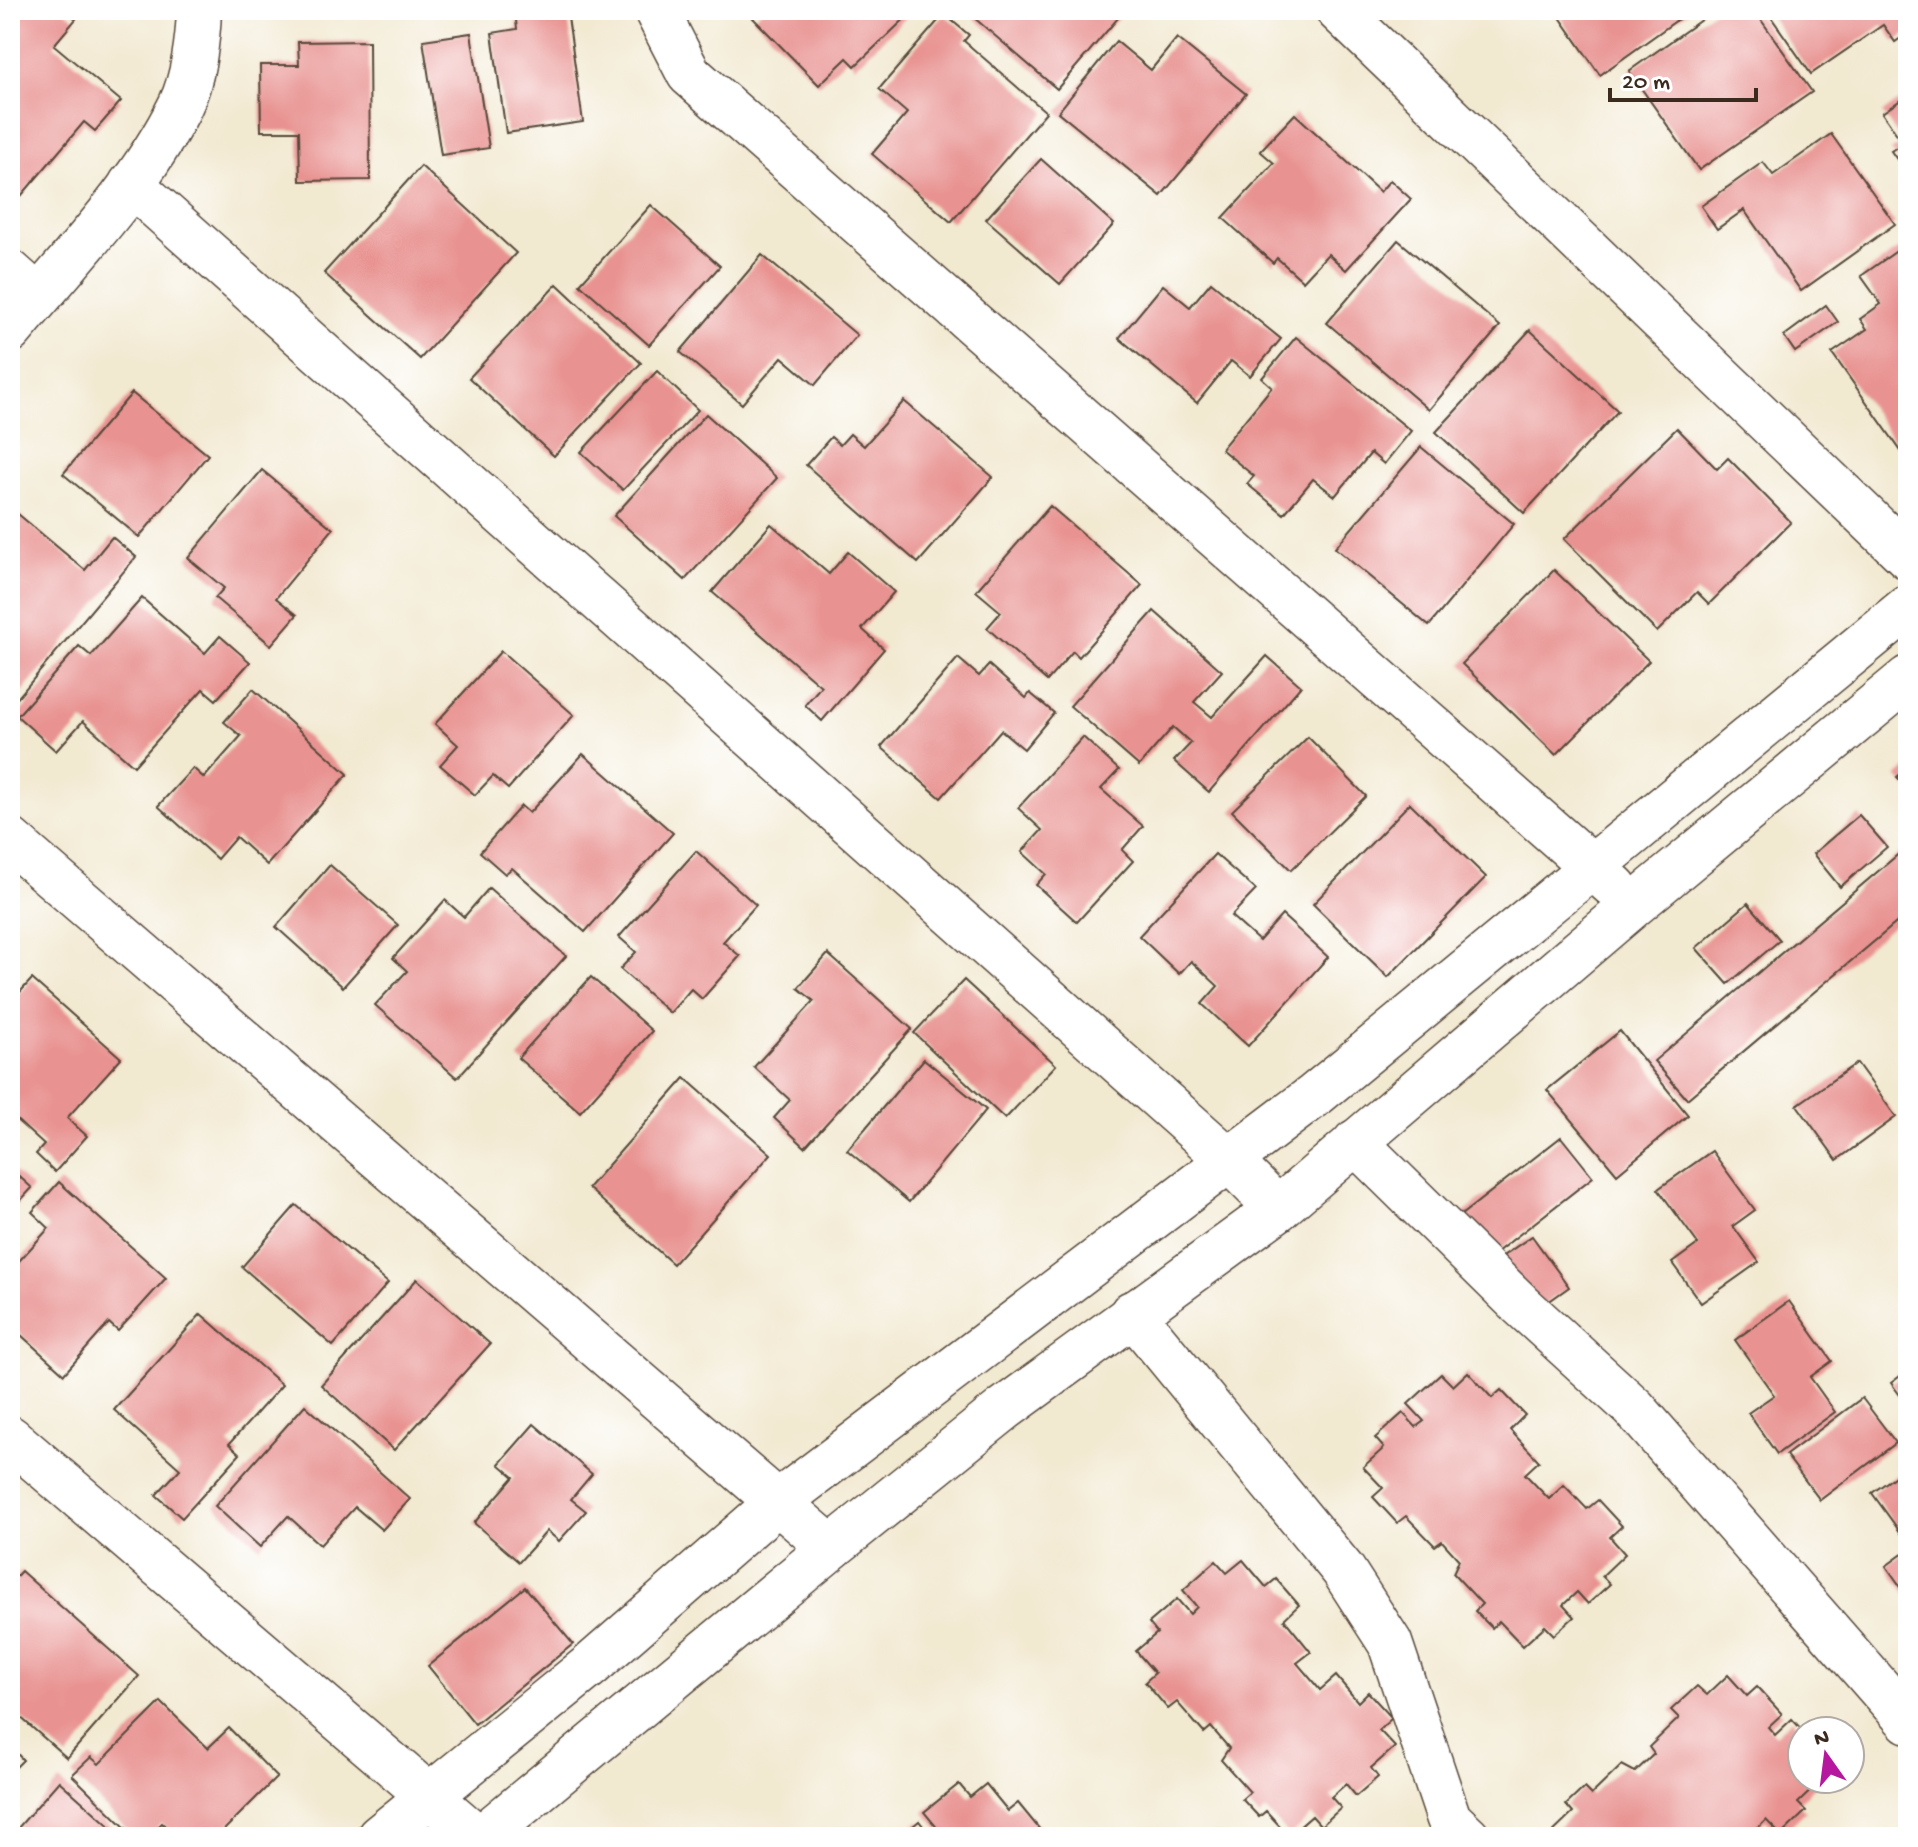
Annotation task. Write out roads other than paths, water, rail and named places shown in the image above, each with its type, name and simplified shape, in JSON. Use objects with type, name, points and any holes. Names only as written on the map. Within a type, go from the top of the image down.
[{"type":"street","points":[[10,331],[24,285],[131,184],[181,104],[198,32],[199,10]]},
{"type":"street","points":[[656,10],[689,74],[1635,904]]},
{"type":"street","points":[[1338,10],[1908,557]]},
{"type":"street","points":[[131,184],[1229,1160],[1278,1209]]},
{"type":"street","points":[[379,1837],[428,1794],[591,1665],[778,1502],[1315,1095],[1908,607]]},
{"type":"street","points":[[10,1438],[479,1837],[831,1548],[1132,1313],[1278,1209],[1635,904],[1908,678]]},
{"type":"street","points":[[10,840],[831,1548]]},
{"type":"street","points":[[1355,1142],[1521,1305],[1634,1408],[1908,1721]]},
{"type":"street","points":[[1132,1313],[1343,1570],[1390,1643],[1449,1819],[1468,1837]]}]
